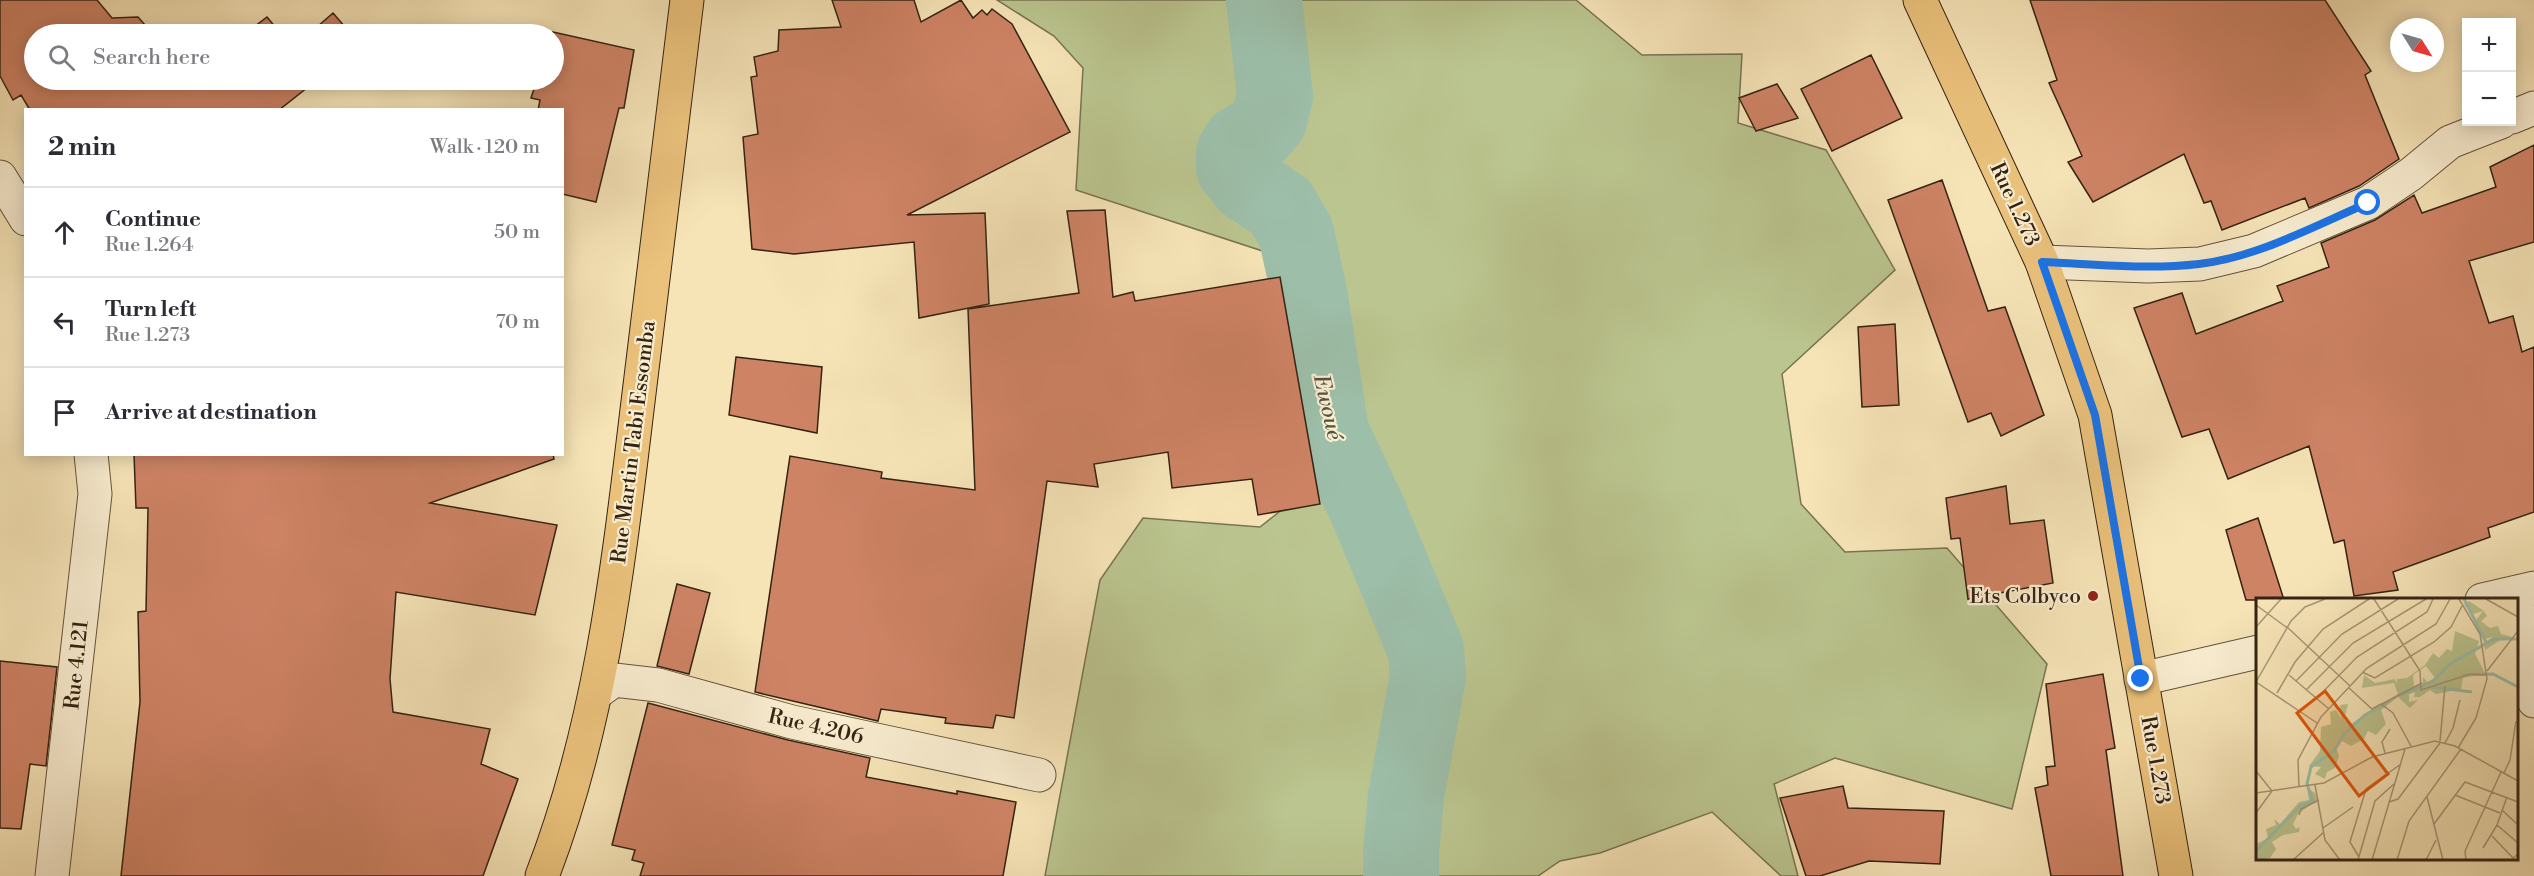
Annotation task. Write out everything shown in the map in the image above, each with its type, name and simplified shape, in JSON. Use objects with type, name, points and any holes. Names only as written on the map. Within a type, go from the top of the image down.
[{"type":"main road","name":"Rue Martin Tabi Essomba","points":[[542,876],[562,823],[596,693],[619,564],[687,0]]},
{"type":"main road","name":"Rue 1.273","points":[[1920,0],[2042,262],[2095,415],[2176,876]]},
{"type":"street","points":[[2516,115],[2534,108]]},
{"type":"street","points":[[2042,262],[2148,266],[2200,264],[2254,251],[2368,203],[2411,174],[2450,142],[2491,126]]},
{"type":"street","points":[[0,177],[24,216]]},
{"type":"street","name":"Rue 4.121","points":[[52,876],[95,494],[91,456]]},
{"type":"street","points":[[2490,598],[2526,590],[2534,701]]},
{"type":"street","points":[[2141,679],[2256,652]]},
{"type":"street","name":"Rue 4.206","points":[[596,693],[614,680],[658,685],[792,722],[1040,775]]},
{"type":"green space","points":[[997,0],[1576,0],[1642,55],[1742,54],[1738,123],[1826,150],[1895,270],[1782,374],[1801,504],[1845,552],[1947,548],[2047,664],[2012,809],[1835,758],[1774,784],[1798,876],[1781,876],[1712,812],[1600,853],[1560,861],[1538,876],[1045,876],[1100,580],[1143,518],[1260,527],[1327,474],[1287,259],[1076,190],[1083,68],[1054,36]]},
{"type":"building","points":[[0,0],[97,0],[112,18],[138,17],[144,24],[24,24],[24,90],[304,90],[282,108],[29,108],[21,95],[13,100],[0,76]]},
{"type":"building","points":[[832,0],[914,0],[921,22],[961,0],[973,18],[982,10],[987,15],[992,9],[1012,24],[1070,132],[907,215],[985,213],[989,304],[919,318],[914,242],[794,254],[752,249],[743,137],[758,134],[751,77],[757,76],[754,57],[778,51],[779,30],[841,27]]},
{"type":"building","points":[[2030,0],[2325,0],[2371,71],[2365,75],[2399,159],[2359,186],[2309,208],[2305,198],[2222,230],[2211,201],[2204,203],[2184,154],[2093,202],[2068,162],[2082,156],[2049,83],[2057,80]]},
{"type":"building","points":[[333,13],[342,24],[320,24]]},
{"type":"building","points":[[267,17],[273,24],[258,24]]},
{"type":"building","points":[[564,34],[634,50],[624,108],[619,108],[596,202],[564,194],[564,108],[538,108],[540,100],[531,98],[534,90],[564,90]]},
{"type":"building","points":[[1871,55],[1902,118],[1832,151],[1801,89]]},
{"type":"building","points":[[1777,84],[1798,118],[1756,131],[1739,98]]},
{"type":"building","points":[[2534,145],[2534,242],[2469,261],[2489,323],[2513,316],[2522,352],[2534,347],[2534,512],[2488,528],[2490,537],[2393,572],[2398,590],[2354,596],[2344,540],[2334,543],[2309,446],[2228,479],[2209,429],[2182,437],[2134,308],[2182,293],[2196,334],[2283,301],[2277,286],[2329,267],[2321,243],[2375,220],[2414,195],[2422,213],[2496,187],[2490,167]]},
{"type":"building","points":[[1942,180],[1988,311],[2005,307],[2044,415],[2001,436],[1991,413],[1968,422],[1888,200]]},
{"type":"building","points":[[1105,210],[1113,297],[1133,292],[1135,301],[1280,277],[1320,504],[1258,515],[1252,479],[1172,488],[1168,452],[1094,464],[1098,487],[1047,481],[1014,718],[996,715],[993,728],[945,723],[946,718],[881,709],[878,721],[755,692],[790,456],[882,472],[881,478],[975,490],[968,309],[1079,293],[1067,211]]},
{"type":"building","points":[[1895,324],[1899,405],[1862,407],[1858,327]]},
{"type":"building","points":[[736,357],[822,367],[817,433],[729,415]]},
{"type":"building","points":[[134,456],[553,456],[554,459],[430,503],[557,525],[535,615],[396,592],[390,679],[393,712],[490,729],[481,764],[518,779],[483,876],[121,876],[140,702],[138,612],[146,611],[148,508],[136,508]]},
{"type":"building","points":[[2006,486],[2010,524],[2044,520],[2053,583],[1968,599],[1960,538],[1951,539],[1946,498]]},
{"type":"building","points":[[2258,518],[2283,598],[2246,600],[2226,530]]},
{"type":"building","points":[[677,584],[710,593],[689,674],[657,666]]},
{"type":"building","points":[[0,661],[57,667],[46,766],[30,764],[21,829],[0,828]]},
{"type":"building","points":[[2103,674],[2115,748],[2106,750],[2123,876],[2051,876],[2035,788],[2048,785],[2046,767],[2055,766],[2046,684]]},
{"type":"building","points":[[648,703],[788,740],[870,758],[866,777],[957,794],[957,791],[1016,802],[1003,876],[640,876],[644,863],[632,860],[635,850],[612,845]]},
{"type":"building","points":[[1843,786],[1848,808],[1944,811],[1940,864],[1869,861],[1820,876],[1806,876],[1780,798]]},
{"type":"waterway","name":"Ewoué","points":[[1264,0],[1275,96],[1269,120],[1260,131],[1240,143],[1234,153],[1234,168],[1248,185],[1281,207],[1296,233],[1309,292],[1331,432],[1368,511],[1426,650],[1428,676],[1406,796],[1401,876]]},
{"type":"place","name":"Ets Colbyco","points":[[2093,596]]},
{"type":"route","points":[[2141,679],[2095,415],[2042,262],[2148,266],[2200,264],[2254,251],[2368,203]]}]
